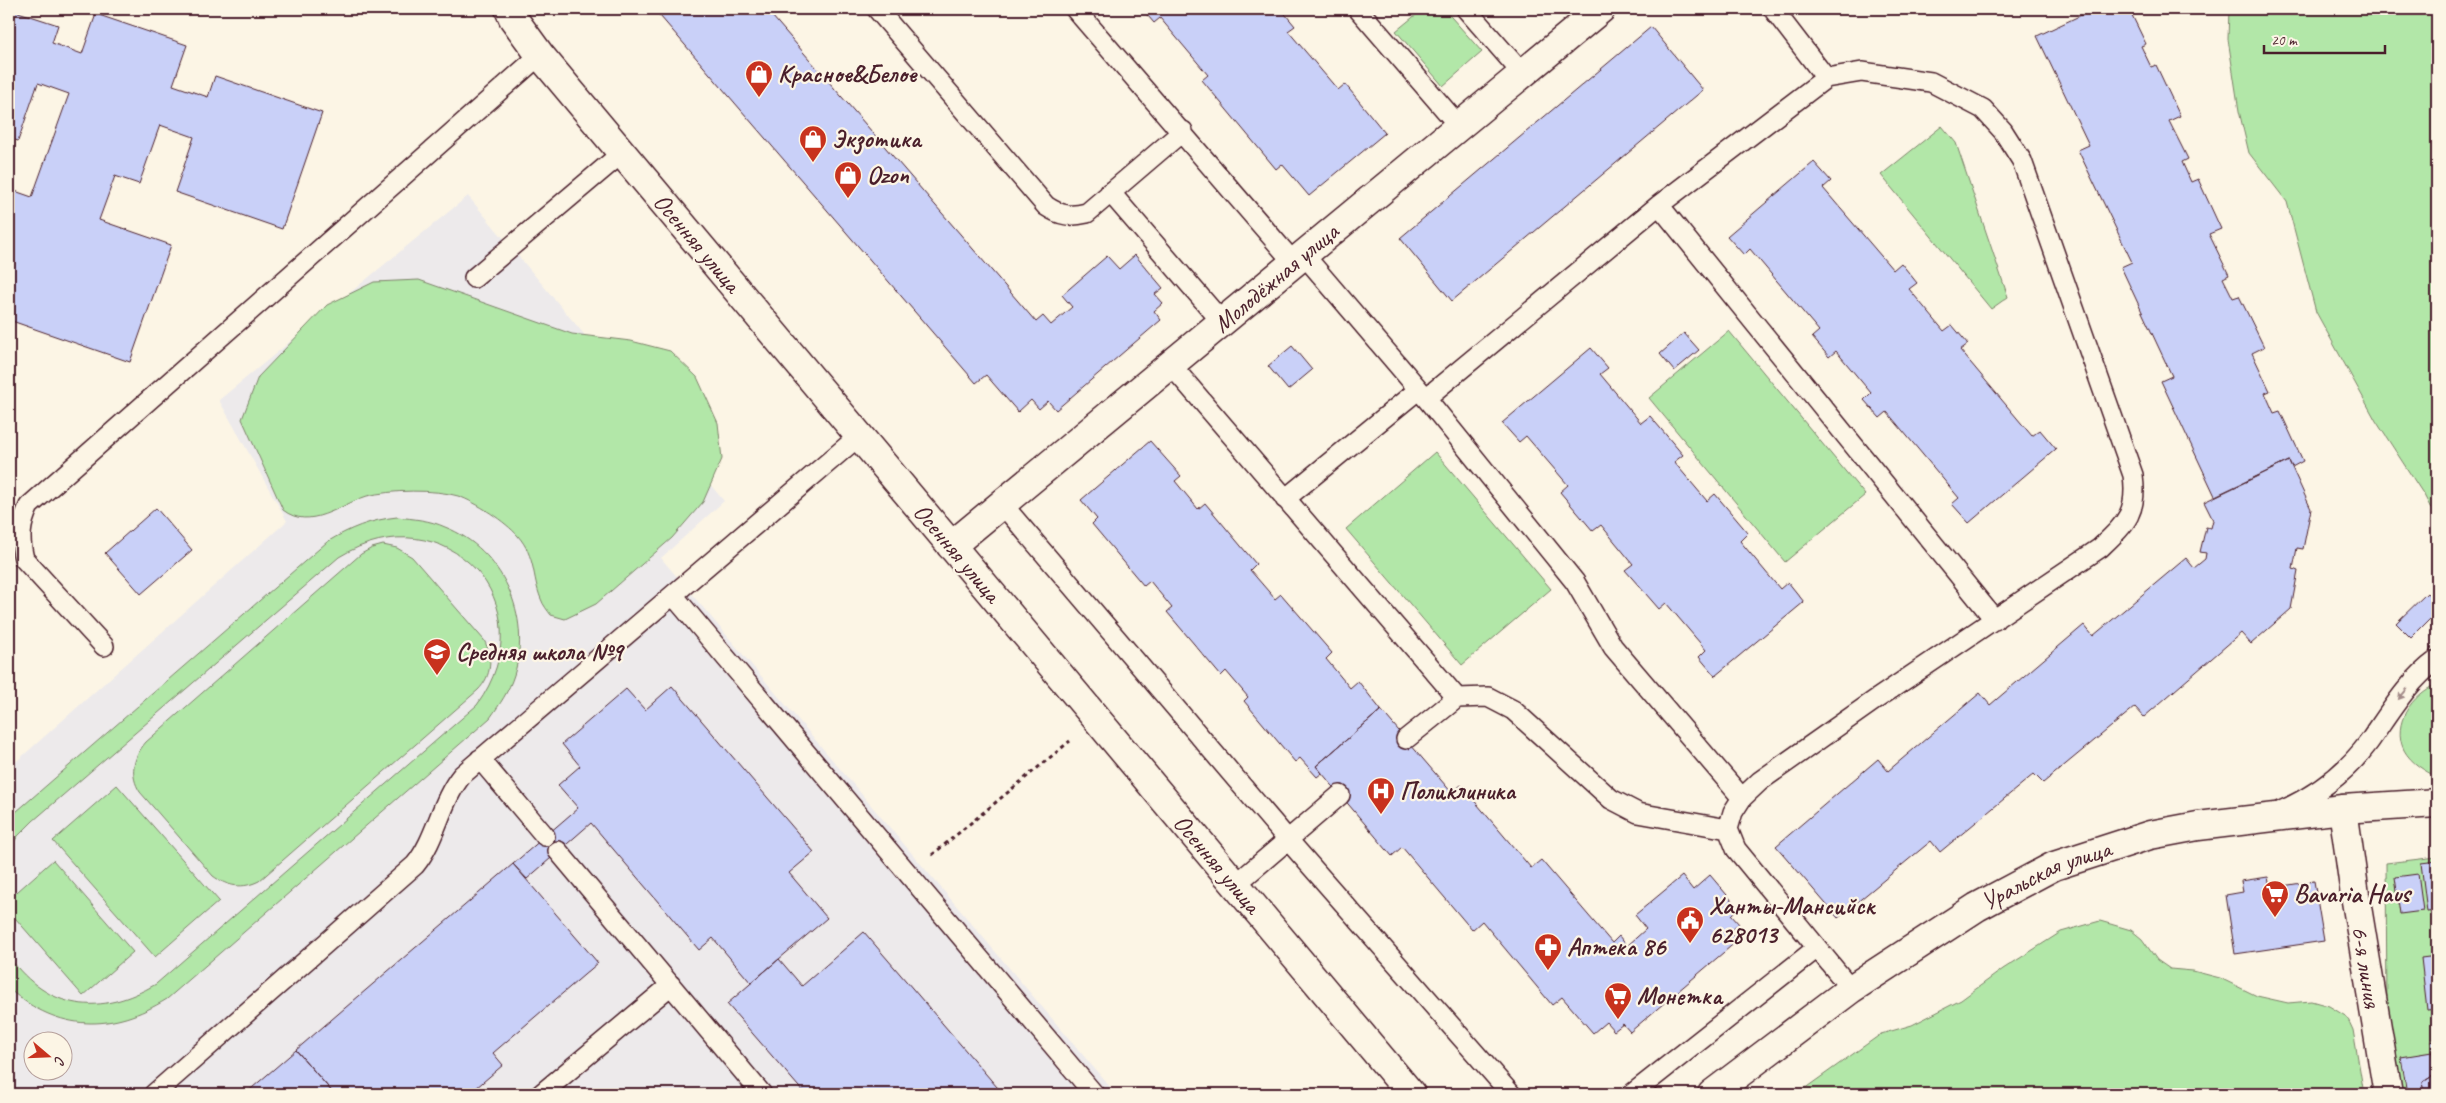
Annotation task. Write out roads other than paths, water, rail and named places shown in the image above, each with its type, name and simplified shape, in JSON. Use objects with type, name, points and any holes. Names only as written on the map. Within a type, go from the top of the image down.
[{"type":"street","name":"Осенняя улица","points":[[508,9],[540,56],[1411,1094]]},
{"type":"street","name":"Молодёжная улица","points":[[952,546],[1601,9]]},
{"type":"street","name":"Уральская улица","points":[[1712,1094],[1851,989],[1977,906],[2054,866],[2150,835],[2269,817],[2343,809],[2437,803]]},
{"type":"street","name":"6-я линия","points":[[2343,809],[2359,923],[2388,1094]]},
{"type":"lane","points":[[877,9],[1046,206],[1059,214],[1072,217],[1087,213],[1183,131]]},
{"type":"lane","points":[[1075,9],[1422,394],[1575,582],[1613,647],[1742,798]]},
{"type":"lane","points":[[1358,9],[1459,126]]},
{"type":"lane","points":[[1466,9],[1522,74]]},
{"type":"lane","points":[[1774,9],[1826,78]]},
{"type":"lane","points":[[104,646],[24,559],[20,541],[22,522],[29,506],[540,56]]},
{"type":"lane","points":[[1285,499],[1422,394],[1659,205],[1826,78],[1862,72],[1931,82],[1983,109],[2003,131],[2022,161],[2133,475],[2135,494],[2131,512],[2122,526],[2100,548],[1875,700],[1760,781],[1742,798],[1733,812],[1728,829],[1736,850],[1851,989]]},
{"type":"lane","points":[[474,278],[622,153]]},
{"type":"lane","points":[[1110,192],[1222,322]]},
{"type":"lane","points":[[1659,205],[1995,620]]},
{"type":"lane","points":[[1171,364],[1457,698]]},
{"type":"lane","points":[[154,1094],[415,865],[432,839],[453,786],[480,759],[859,436]]},
{"type":"lane","points":[[1003,505],[1288,840],[1510,1094]]},
{"type":"lane","points":[[673,595],[1094,1094]]},
{"type":"lane","points":[[2269,817],[2311,797],[2332,782],[2368,743],[2415,678],[2437,660]]},
{"type":"lane","points":[[1406,739],[1457,698],[1488,697],[1513,710],[1611,799],[1638,813],[1728,829]]},
{"type":"lane","points":[[480,759],[545,836]]},
{"type":"lane","points":[[1235,885],[1340,795]]},
{"type":"lane","points":[[558,851],[762,1094]]},
{"type":"lane","points":[[1632,1094],[1817,948]]},
{"type":"lane","points":[[541,1094],[671,986]]},
{"type":"place","name":"Красное&Белое","points":[[759,98]]},
{"type":"place","name":"Экзотика","points":[[813,163]]},
{"type":"place","name":"Ozon","points":[[848,199]]},
{"type":"place","name":"Средняя школа №9","points":[[437,676]]},
{"type":"place","name":"Поликлиника","points":[[1381,815]]},
{"type":"place","name":"Bavaria Haus","points":[[2275,918]]},
{"type":"place","name":"Ханты-Мансийск 628013","points":[[1690,944]]},
{"type":"place","name":"Аптека 86","points":[[1548,971]]},
{"type":"place","name":"Монетка","points":[[1618,1020]]}]
